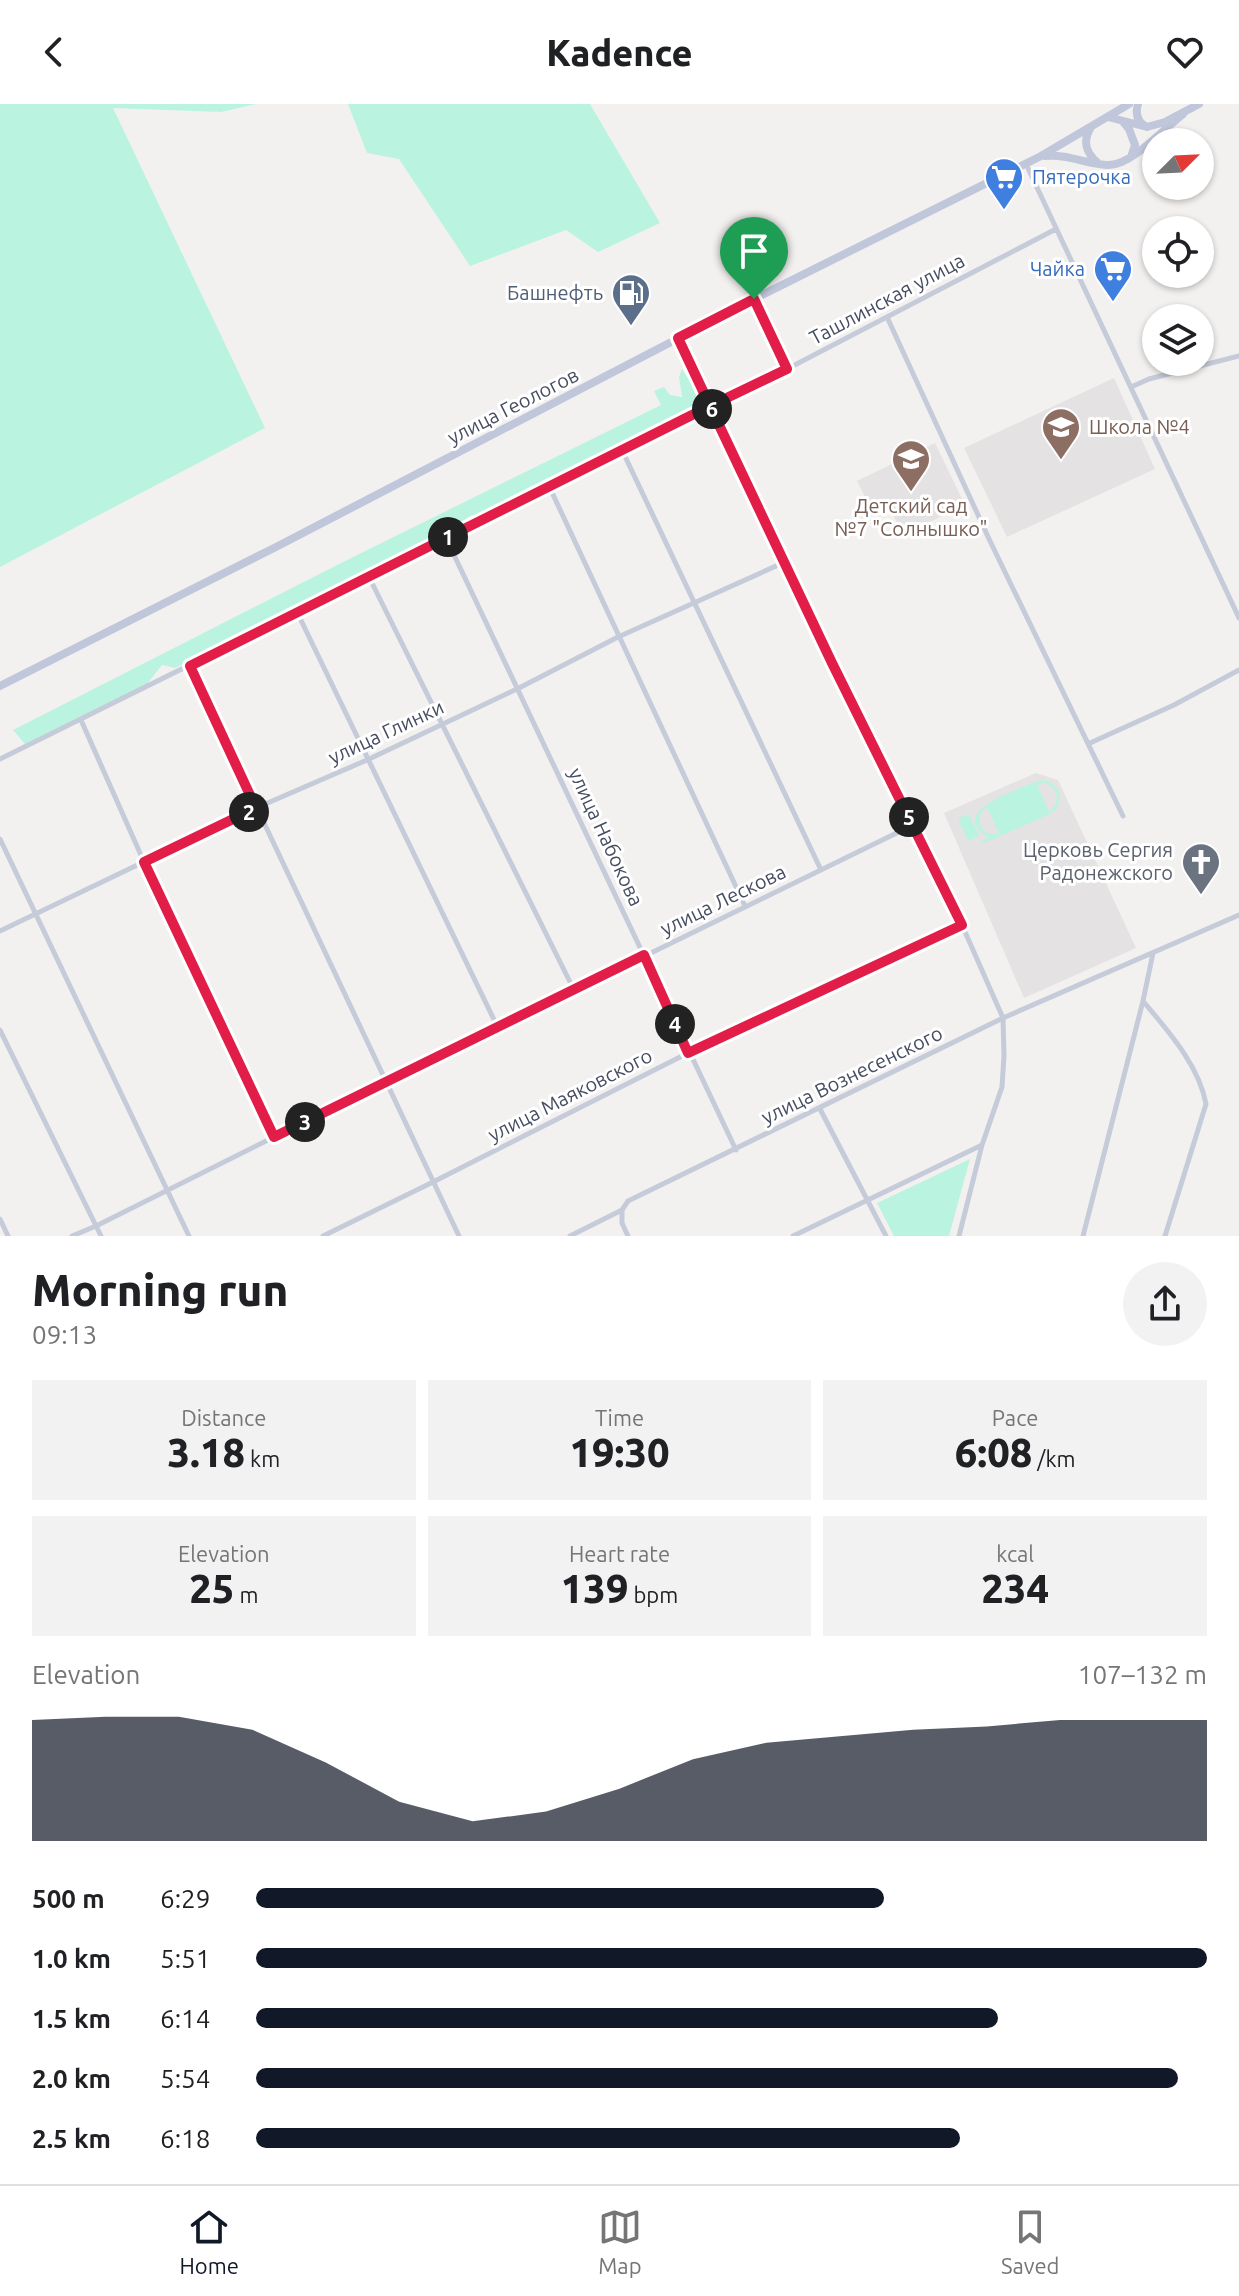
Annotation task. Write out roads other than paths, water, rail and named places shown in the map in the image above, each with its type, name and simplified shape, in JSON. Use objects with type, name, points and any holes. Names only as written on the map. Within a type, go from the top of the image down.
[{"type":"main road","points":[[1098,163],[1086,146],[1087,134],[1091,128],[1129,104]]},
{"type":"main road","points":[[1138,104],[1137,116],[1147,127]]},
{"type":"main road","points":[[1041,156],[1064,155],[1115,164],[1130,158],[1199,104]]},
{"type":"main road","points":[[1108,117],[1147,127],[1183,114]]},
{"type":"main road","points":[[1123,122],[1135,145],[1130,158]]},
{"type":"main road","name":"улица Геологов","points":[[0,686],[1091,128]]},
{"type":"street","points":[[1025,163],[1239,618]]},
{"type":"street","name":"Ташлинская улица","points":[[0,759],[787,369],[1056,229]]},
{"type":"street","points":[[754,299],[787,369]]},
{"type":"street","points":[[887,317],[990,541],[1123,816]]},
{"type":"street","points":[[678,338],[839,677],[962,925],[1003,1018],[1002,1087],[982,1145],[959,1236]]},
{"type":"street","points":[[1131,387],[1149,379],[1239,356]]},
{"type":"street","points":[[622,450],[821,870]]},
{"type":"street","points":[[549,486],[745,906]]},
{"type":"street","name":"улица Набокова","points":[[446,538],[736,1150]]},
{"type":"street","name":"улица Глинки","points":[[0,931],[256,808],[367,760],[519,688],[618,637],[785,562]]},
{"type":"street","points":[[369,577],[574,990]]},
{"type":"street","points":[[297,612],[498,1028]]},
{"type":"street","points":[[190,666],[459,1236]]},
{"type":"street","points":[[1090,743],[1174,705],[1239,670]]},
{"type":"street","points":[[81,720],[144,862],[274,1137]]},
{"type":"street","name":"улица Лескова","points":[[72,1236],[913,825]]},
{"type":"street","points":[[0,839],[189,1236]]},
{"type":"street","name":"улица Вознесенского","points":[[570,1236],[622,1210],[628,1201],[1003,1018],[1239,915]]},
{"type":"street","name":"улица Маяковского","points":[[323,1236],[688,1053],[962,925]]},
{"type":"street","points":[[1083,1236],[1154,952]]},
{"type":"street","points":[[1143,1001],[1177,1042],[1203,1090],[1206,1104],[1165,1236]]},
{"type":"street","points":[[0,1030],[101,1236]]},
{"type":"street","points":[[820,1109],[886,1236]]},
{"type":"street","points":[[793,1236],[982,1145]]},
{"type":"street","points":[[622,1210],[622,1223],[628,1236]]},
{"type":"street","points":[[0,1219],[8,1236]]},
{"type":"place","name":"Пятерочка","points":[[1004,211]]},
{"type":"place","name":"Чайка","points":[[1113,303]]},
{"type":"place","name":"Башнефть","points":[[631,327]]},
{"type":"place","name":"Школа №4","points":[[1061,461]]},
{"type":"place","name":"Детский сад №7 \"Солнышко\"","points":[[911,493]]},
{"type":"place","name":"Церковь Сергия Радонежского","points":[[1201,896]]}]
